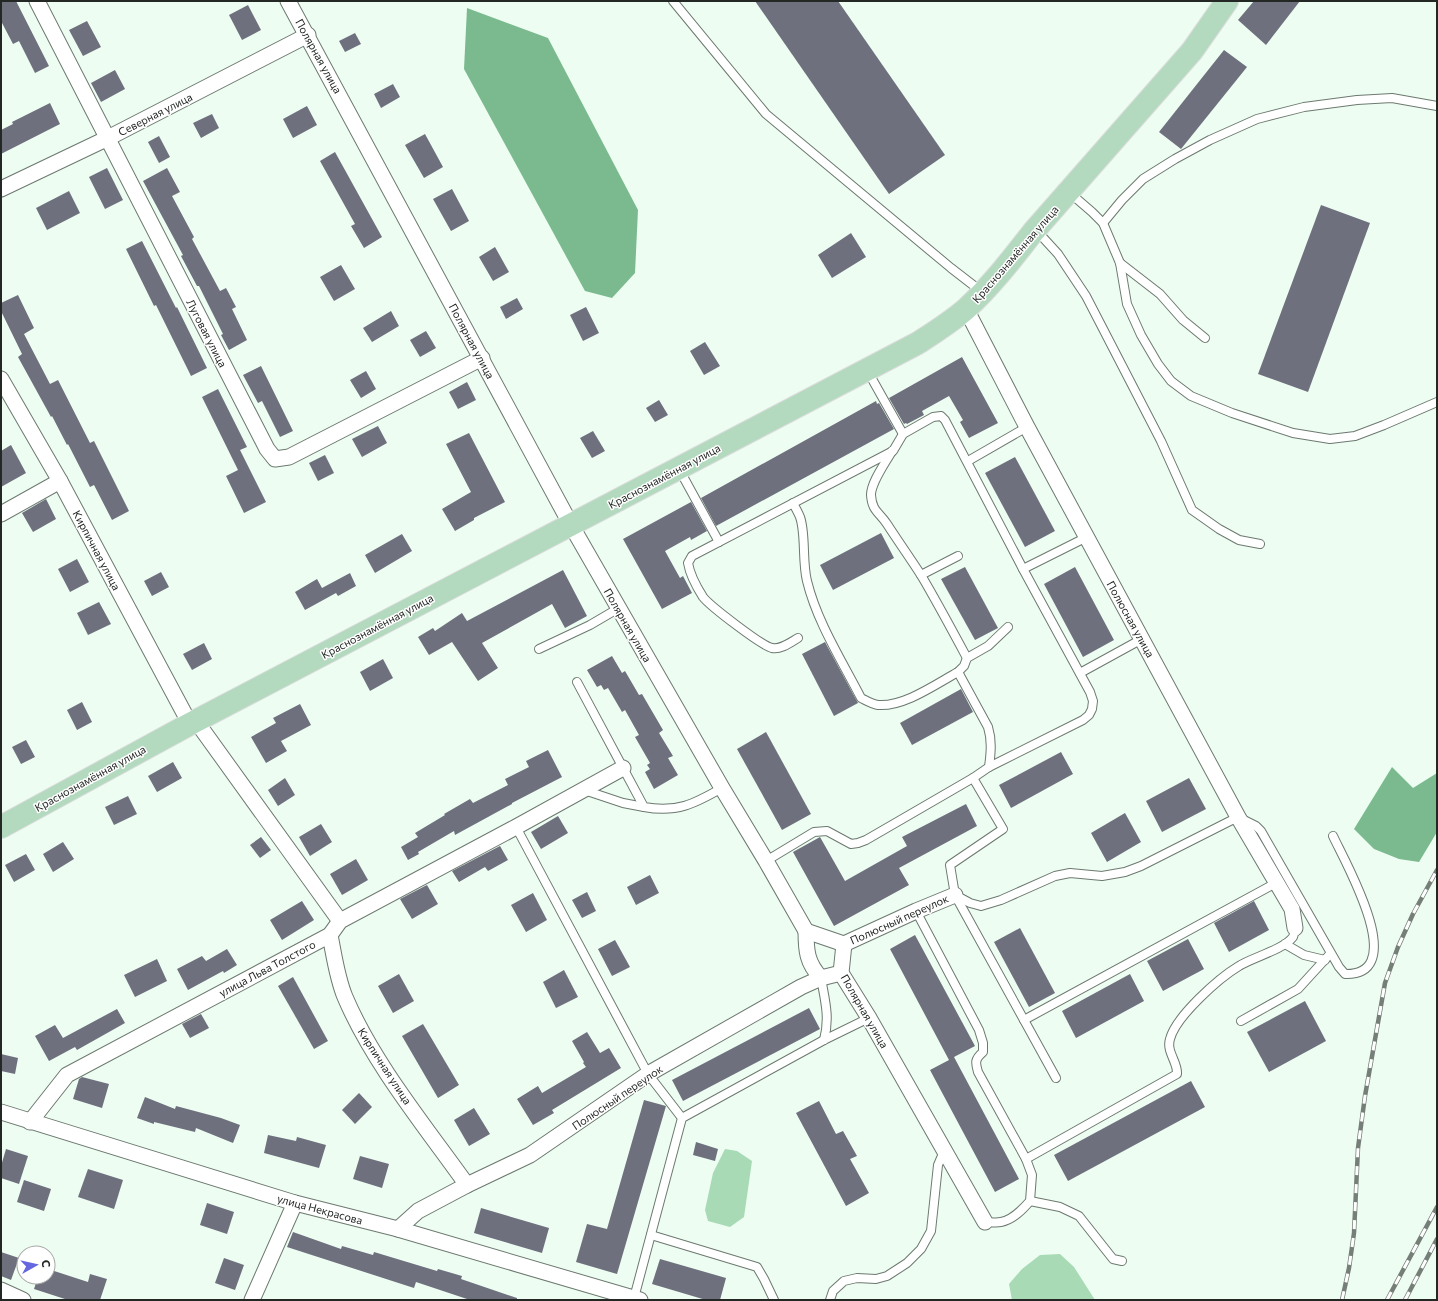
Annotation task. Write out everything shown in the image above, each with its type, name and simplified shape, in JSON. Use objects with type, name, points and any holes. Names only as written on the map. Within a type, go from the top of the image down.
[{"type":"main road","name":"Краснознамённая улица","points":[[1,827],[193,722],[867,370],[918,343],[943,327],[966,309],[983,292],[1036,229],[1192,51],[1227,1]]},
{"type":"street","name":"Луговая улица","points":[[37,1],[267,449],[275,459],[289,457],[482,358]]},
{"type":"street","name":"Полярная улица","points":[[288,1],[308,35],[571,525],[806,931]]},
{"type":"street","name":"Северная улица","points":[[1,189],[108,138],[308,35]]},
{"type":"street","name":"Полюсная улица","points":[[966,309],[1027,427],[1238,817],[1292,909],[1295,928]]},
{"type":"street","name":"Кирпичная улица","points":[[1,379],[60,481],[193,722],[340,921]]},
{"type":"street","points":[[1,514],[60,481]]},
{"type":"street","name":"улица Льва Толстого","points":[[30,1122],[66,1075],[330,935],[340,921],[623,768]]},
{"type":"street","name":"Полюсный переулок","points":[[844,944],[955,895]]},
{"type":"street","points":[[821,978],[813,969],[806,951],[806,931],[844,944]]},
{"type":"street","name":"Кирпичная улица","points":[[330,935],[345,995],[362,1032],[398,1089],[467,1185]]},
{"type":"street","name":"Полярная улица","points":[[844,944],[841,973],[985,1222]]},
{"type":"street","name":"Полюсный переулок","points":[[398,1229],[418,1211],[467,1185],[530,1155],[648,1074],[801,988],[821,978],[841,973]]},
{"type":"street","name":"улица Некрасова","points":[[1,1112],[295,1203],[398,1229],[637,1299]]},
{"type":"street","points":[[252,1300],[295,1203]]},
{"type":"street","points":[[1,1290],[23,1300]]},
{"type":"lane","points":[[673,1],[766,114],[944,263],[983,292]]},
{"type":"lane","points":[[1103,222],[1143,179],[1210,140],[1257,120],[1304,107],[1357,100],[1392,98],[1437,106]]},
{"type":"lane","points":[[1069,192],[1103,222],[1120,264],[1128,304],[1141,335],[1158,364],[1171,381],[1190,396],[1232,413],[1293,433],[1330,439],[1355,436],[1437,402]]},
{"type":"lane","points":[[1036,229],[1058,254],[1086,296],[1161,441],[1192,510],[1219,529],[1239,540],[1260,544]]},
{"type":"lane","points":[[1120,264],[1160,294],[1183,320],[1205,338]]},
{"type":"lane","points":[[867,370],[903,434]]},
{"type":"lane","points":[[766,862],[814,832],[827,831],[851,844],[862,842],[973,778],[989,766],[1083,720],[1089,715],[1092,709],[1093,701],[1080,673],[1023,569],[968,461],[942,416],[933,417],[903,434],[872,488],[871,495],[873,505],[877,513],[886,522],[921,575],[967,658]]},
{"type":"lane","points":[[968,461],[1027,427]]},
{"type":"lane","points":[[798,638],[774,649],[766,646],[704,598],[690,575],[688,563],[692,556],[893,450]]},
{"type":"lane","points":[[679,468],[719,542]]},
{"type":"lane","points":[[793,503],[800,517],[806,580],[816,610],[861,698],[869,703],[878,705],[889,704],[911,698],[958,672],[964,666],[967,658],[988,646],[1008,627]]},
{"type":"lane","points":[[1023,569],[1086,537]]},
{"type":"lane","points":[[921,575],[958,556]]},
{"type":"lane","points":[[539,649],[590,625],[619,608]]},
{"type":"lane","points":[[1080,673],[1142,639]]},
{"type":"lane","points":[[958,672],[991,734],[992,746],[989,766]]},
{"type":"lane","points":[[577,682],[644,807]]},
{"type":"lane","points":[[973,778],[1003,829],[950,865],[955,895],[1056,1078]]},
{"type":"lane","points":[[584,790],[622,803],[665,809],[683,807],[697,802],[722,788]]},
{"type":"lane","points":[[955,895],[970,903],[981,906],[1001,900],[1055,876],[1070,873],[1102,876],[1124,872],[1141,866],[1238,817],[1256,826],[1261,832],[1317,927],[1328,957],[1346,974],[1355,974],[1368,967],[1374,958],[1372,926],[1365,905],[1333,836]]},
{"type":"lane","points":[[516,827],[648,1074],[682,1118]]},
{"type":"lane","points":[[1024,1020],[1276,883]]},
{"type":"lane","points":[[916,911],[979,1030],[984,1047],[983,1052],[976,1060],[978,1072],[1026,1160],[1032,1175],[1030,1201],[1023,1209],[1011,1218],[1001,1222],[985,1222]]},
{"type":"lane","points":[[1026,1160],[1177,1074],[1177,1067],[1168,1046],[1170,1038],[1179,1022],[1201,997],[1222,977],[1240,964],[1285,944],[1293,936],[1295,928]]},
{"type":"lane","points":[[1285,944],[1304,955],[1328,957]]},
{"type":"lane","points":[[1241,1021],[1291,994],[1304,983],[1328,957]]},
{"type":"lane","points":[[821,978],[827,1009],[827,1026],[824,1040]]},
{"type":"lane","points":[[637,1299],[651,1235],[682,1118],[824,1040],[868,1018]]},
{"type":"lane","points":[[830,1300],[832,1291],[844,1281],[857,1278],[876,1279],[887,1276],[907,1263],[921,1249],[931,1231],[938,1164],[945,1152]]},
{"type":"lane","points":[[1030,1201],[1060,1207],[1079,1216],[1113,1259],[1122,1261]]},
{"type":"lane","points":[[651,1235],[757,1268],[774,1300]]},
{"type":"shaded area","points":[[467,8],[548,38],[638,210],[635,273],[612,298],[585,291],[464,69]]},
{"type":"shaded area","points":[[1392,767],[1413,788],[1437,773],[1437,832],[1419,862],[1399,859],[1374,849],[1354,829]]},
{"type":"shaded area","points":[[725,1149],[737,1151],[752,1161],[744,1217],[730,1227],[708,1221],[705,1210],[713,1173]]},
{"type":"shaded area","points":[[1060,1254],[1074,1267],[1095,1300],[1012,1300],[1009,1284],[1022,1269],[1040,1255]]},
{"type":"building","points":[[1,1],[16,1],[49,66],[35,73],[19,41],[13,44],[1,21]]},
{"type":"building","points":[[755,1],[838,1],[945,155],[889,194]]},
{"type":"building","points":[[1254,1],[1300,1],[1266,45],[1238,20]]},
{"type":"building","points":[[248,5],[261,30],[242,40],[229,15]]},
{"type":"building","points":[[87,21],[101,47],[83,56],[69,30]]},
{"type":"building","points":[[355,33],[361,44],[345,52],[339,41]]},
{"type":"building","points":[[1224,50],[1247,67],[1181,149],[1159,132]]},
{"type":"building","points":[[115,70],[125,89],[101,102],[91,83]]},
{"type":"building","points":[[393,84],[400,97],[381,108],[374,94]]},
{"type":"building","points":[[50,103],[60,124],[1,154],[1,130],[13,124],[12,122]]},
{"type":"building","points":[[307,106],[317,125],[293,138],[283,119]]},
{"type":"building","points":[[212,114],[219,128],[201,138],[193,123]]},
{"type":"building","points":[[425,134],[443,167],[424,178],[405,145]]},
{"type":"building","points":[[159,136],[170,157],[159,163],[148,142]]},
{"type":"building","points":[[335,152],[382,237],[364,248],[351,226],[355,224],[320,161]]},
{"type":"building","points":[[107,168],[123,200],[105,209],[89,177]]},
{"type":"building","points":[[167,168],[180,192],[172,196],[194,237],[192,239],[220,291],[226,288],[236,307],[232,309],[247,340],[229,350],[221,335],[223,334],[199,286],[197,286],[181,256],[183,255],[143,181]]},
{"type":"building","points":[[452,189],[469,221],[451,231],[433,199]]},
{"type":"building","points":[[69,191],[80,213],[47,230],[36,208]]},
{"type":"building","points":[[1321,205],[1370,223],[1308,392],[1258,374]]},
{"type":"building","points":[[851,233],[866,257],[832,278],[818,255]]},
{"type":"building","points":[[142,241],[207,368],[191,376],[126,249]]},
{"type":"building","points":[[495,247],[509,272],[493,281],[479,257]]},
{"type":"building","points":[[341,265],[355,289],[334,301],[320,277]]},
{"type":"building","points":[[18,295],[34,328],[24,334],[50,384],[58,380],[90,443],[94,441],[129,511],[112,520],[94,485],[90,487],[68,444],[67,445],[18,357],[22,354],[1,311],[1,303]]},
{"type":"building","points":[[517,298],[523,309],[506,319],[500,307]]},
{"type":"building","points":[[586,307],[599,333],[583,341],[570,315]]},
{"type":"building","points":[[391,311],[399,326],[372,342],[363,328]]},
{"type":"building","points":[[426,331],[436,348],[420,357],[410,340]]},
{"type":"building","points":[[705,342],[720,366],[704,375],[690,351]]},
{"type":"building","points":[[962,357],[998,423],[969,438],[960,422],[963,420],[949,396],[922,411],[924,415],[907,424],[904,424],[889,398]]},
{"type":"building","points":[[261,366],[293,431],[280,437],[262,401],[258,403],[243,375]]},
{"type":"building","points":[[366,371],[376,389],[361,398],[350,380]]},
{"type":"building","points":[[467,382],[476,400],[458,409],[449,392]]},
{"type":"building","points":[[218,389],[247,447],[240,450],[266,502],[244,513],[226,476],[238,470],[202,397]]},
{"type":"building","points":[[659,400],[668,415],[655,422],[646,408]]},
{"type":"building","points":[[876,401],[877,404],[879,403],[894,429],[716,526],[701,498]]},
{"type":"building","points":[[378,426],[387,443],[362,457],[352,439]]},
{"type":"building","points":[[593,431],[605,451],[592,458],[580,438]]},
{"type":"building","points":[[469,433],[505,502],[474,518],[474,520],[455,531],[442,509],[471,492],[446,444]]},
{"type":"building","points":[[11,445],[26,473],[1,487],[1,451]]},
{"type":"building","points":[[325,455],[334,473],[318,481],[309,463]]},
{"type":"building","points":[[1015,457],[1055,531],[1025,547],[985,473]]},
{"type":"building","points":[[46,499],[56,519],[33,532],[22,513]]},
{"type":"building","points":[[691,502],[707,531],[691,540],[690,537],[665,551],[680,578],[683,576],[692,593],[662,609],[623,539]]},
{"type":"building","points":[[881,533],[894,558],[833,590],[820,565]]},
{"type":"building","points":[[402,534],[412,551],[375,573],[365,555]]},
{"type":"building","points":[[77,559],[89,582],[70,592],[58,569]]},
{"type":"building","points":[[965,567],[998,628],[975,640],[941,579]]},
{"type":"building","points":[[1075,567],[1114,640],[1083,657],[1044,584]]},
{"type":"building","points":[[563,570],[587,616],[565,628],[552,604],[482,643],[498,668],[478,681],[452,642],[429,655],[418,637],[433,628],[435,631],[462,613],[467,621]]},
{"type":"building","points":[[161,572],[169,587],[152,596],[144,581]]},
{"type":"building","points":[[350,573],[356,586],[338,596],[336,593],[305,610],[295,592],[317,579],[322,588]]},
{"type":"building","points":[[99,602],[111,624],[88,635],[77,613]]},
{"type":"building","points":[[825,642],[858,703],[834,716],[802,654]]},
{"type":"building","points":[[204,643],[212,659],[192,670],[183,654]]},
{"type":"building","points":[[612,656],[622,673],[625,671],[639,695],[642,694],[663,730],[659,733],[673,756],[668,758],[678,775],[654,789],[645,772],[650,769],[647,765],[650,763],[635,737],[639,735],[625,710],[622,712],[608,688],[604,690],[601,685],[597,687],[587,670]]},
{"type":"building","points":[[383,659],[393,678],[370,691],[360,672]]},
{"type":"building","points":[[961,689],[973,712],[912,745],[900,723]]},
{"type":"building","points":[[82,702],[92,722],[77,730],[67,710]]},
{"type":"building","points":[[300,704],[311,725],[281,741],[287,751],[266,763],[251,737],[276,723],[273,718]]},
{"type":"building","points":[[766,732],[811,814],[782,830],[737,749]]},
{"type":"building","points":[[26,740],[35,757],[21,764],[12,747]]},
{"type":"building","points":[[548,750],[562,777],[455,835],[454,831],[418,852],[419,854],[408,860],[401,847],[418,837],[415,833],[470,799],[473,803],[508,785],[505,779],[529,767],[526,761]]},
{"type":"building","points":[[1061,752],[1073,774],[1011,808],[999,785]]},
{"type":"building","points":[[173,762],[182,778],[157,792],[148,776]]},
{"type":"building","points":[[285,778],[295,795],[278,806],[268,790]]},
{"type":"building","points":[[1189,778],[1206,809],[1162,832],[1146,801]]},
{"type":"building","points":[[128,796],[137,814],[114,825],[105,807]]},
{"type":"building","points":[[966,804],[977,826],[899,868],[909,885],[834,926],[793,852],[820,837],[845,881],[907,846],[902,837]]},
{"type":"building","points":[[1125,813],[1141,842],[1107,862],[1091,833]]},
{"type":"building","points":[[558,816],[568,833],[541,849],[531,832]]},
{"type":"building","points":[[321,824],[332,842],[310,856],[299,837]]},
{"type":"building","points":[[261,837],[271,850],[260,858],[250,845]]},
{"type":"building","points":[[63,842],[74,859],[53,872],[43,854]]},
{"type":"building","points":[[500,846],[508,860],[488,871],[485,867],[459,882],[452,871]]},
{"type":"building","points":[[26,854],[35,870],[14,882],[5,865]]},
{"type":"building","points":[[356,859],[368,880],[342,895],[330,874]]},
{"type":"building","points":[[650,875],[659,893],[636,905],[627,887]]},
{"type":"building","points":[[427,885],[438,904],[412,919],[400,899]]},
{"type":"building","points":[[587,892],[596,911],[582,918],[572,900]]},
{"type":"building","points":[[533,893],[547,920],[526,932],[511,905]]},
{"type":"building","points":[[302,901],[314,920],[282,940],[270,920]]},
{"type":"building","points":[[1254,901],[1269,930],[1229,952],[1214,923]]},
{"type":"building","points":[[1020,928],[1055,993],[1029,1007],[994,942]]},
{"type":"building","points":[[915,935],[975,1046],[954,1057],[1019,1179],[995,1192],[930,1070],[949,1060],[890,949]]},
{"type":"building","points":[[1188,939],[1204,969],[1163,991],[1147,961]]},
{"type":"building","points":[[615,940],[630,967],[612,976],[598,949]]},
{"type":"building","points":[[227,949],[237,965],[224,973],[223,971],[188,990],[177,969],[202,956],[206,961]]},
{"type":"building","points":[[157,959],[167,981],[135,997],[124,975]]},
{"type":"building","points":[[564,970],[578,997],[556,1008],[543,982]]},
{"type":"building","points":[[399,974],[414,1001],[393,1013],[378,986]]},
{"type":"building","points":[[1130,974],[1144,1001],[1076,1038],[1062,1011]]},
{"type":"building","points":[[293,977],[328,1041],[314,1049],[278,986]]},
{"type":"building","points":[[1305,1001],[1326,1041],[1269,1072],[1247,1032]]},
{"type":"building","points":[[809,1008],[820,1029],[683,1101],[672,1080]]},
{"type":"building","points":[[117,1009],[125,1023],[77,1050],[75,1047],[49,1061],[35,1036],[55,1025],[63,1038]]},
{"type":"building","points":[[201,1014],[209,1028],[190,1038],[182,1024]]},
{"type":"building","points":[[423,1024],[459,1085],[438,1098],[402,1036]]},
{"type":"building","points":[[587,1032],[600,1053],[609,1048],[621,1068],[552,1110],[554,1113],[533,1125],[517,1099],[538,1086],[542,1093],[586,1067],[572,1041]]},
{"type":"building","points":[[1,1054],[18,1058],[15,1074],[1,1071]]},
{"type":"building","points":[[82,1077],[109,1084],[102,1108],[73,1099],[79,1079]]},
{"type":"building","points":[[1191,1081],[1205,1107],[1068,1181],[1054,1155]]},
{"type":"building","points":[[359,1093],[372,1107],[355,1124],[342,1110]]},
{"type":"building","points":[[145,1097],[175,1109],[176,1106],[221,1118],[240,1125],[233,1143],[196,1128],[195,1132],[154,1122],[154,1124],[137,1118]]},
{"type":"building","points":[[644,1100],[666,1106],[617,1274],[576,1262],[587,1224],[607,1229]]},
{"type":"building","points":[[819,1101],[836,1134],[843,1131],[857,1156],[850,1159],[869,1193],[846,1206],[796,1113]]},
{"type":"building","points":[[474,1108],[490,1134],[469,1146],[454,1120]]},
{"type":"building","points":[[268,1135],[296,1141],[297,1137],[326,1145],[319,1168],[264,1153]]},
{"type":"building","points":[[696,1142],[718,1149],[715,1161],[693,1155]]},
{"type":"building","points":[[6,1149],[28,1156],[19,1184],[1,1178],[1,1166]]},
{"type":"building","points":[[360,1156],[389,1164],[382,1188],[353,1179]]},
{"type":"building","points":[[88,1169],[123,1180],[114,1209],[78,1197]]},
{"type":"building","points":[[24,1180],[51,1189],[44,1211],[17,1202]]},
{"type":"building","points":[[207,1203],[234,1212],[227,1234],[200,1225]]},
{"type":"building","points":[[481,1208],[549,1228],[542,1253],[474,1233]]},
{"type":"building","points":[[293,1232],[341,1249],[342,1246],[373,1255],[374,1252],[437,1271],[438,1269],[462,1276],[461,1279],[517,1298],[517,1300],[470,1300],[416,1282],[414,1288],[287,1247]]},
{"type":"building","points":[[1,1252],[16,1257],[16,1266],[11,1280],[1,1276]]},
{"type":"building","points":[[224,1258],[244,1265],[235,1290],[215,1283]]},
{"type":"building","points":[[660,1259],[726,1278],[720,1300],[706,1300],[652,1284]]},
{"type":"building","points":[[56,1272],[88,1282],[90,1274],[107,1279],[100,1300],[68,1300],[34,1289],[35,1285],[56,1285]]},
{"type":"railway","points":[[1342,1300],[1349,1268],[1354,1233],[1358,1148],[1365,1096],[1385,983],[1398,947],[1413,914],[1437,870]]},
{"type":"railway","points":[[1387,1300],[1437,1207]]},
{"type":"railway","points":[[1405,1300],[1437,1239]]}]
